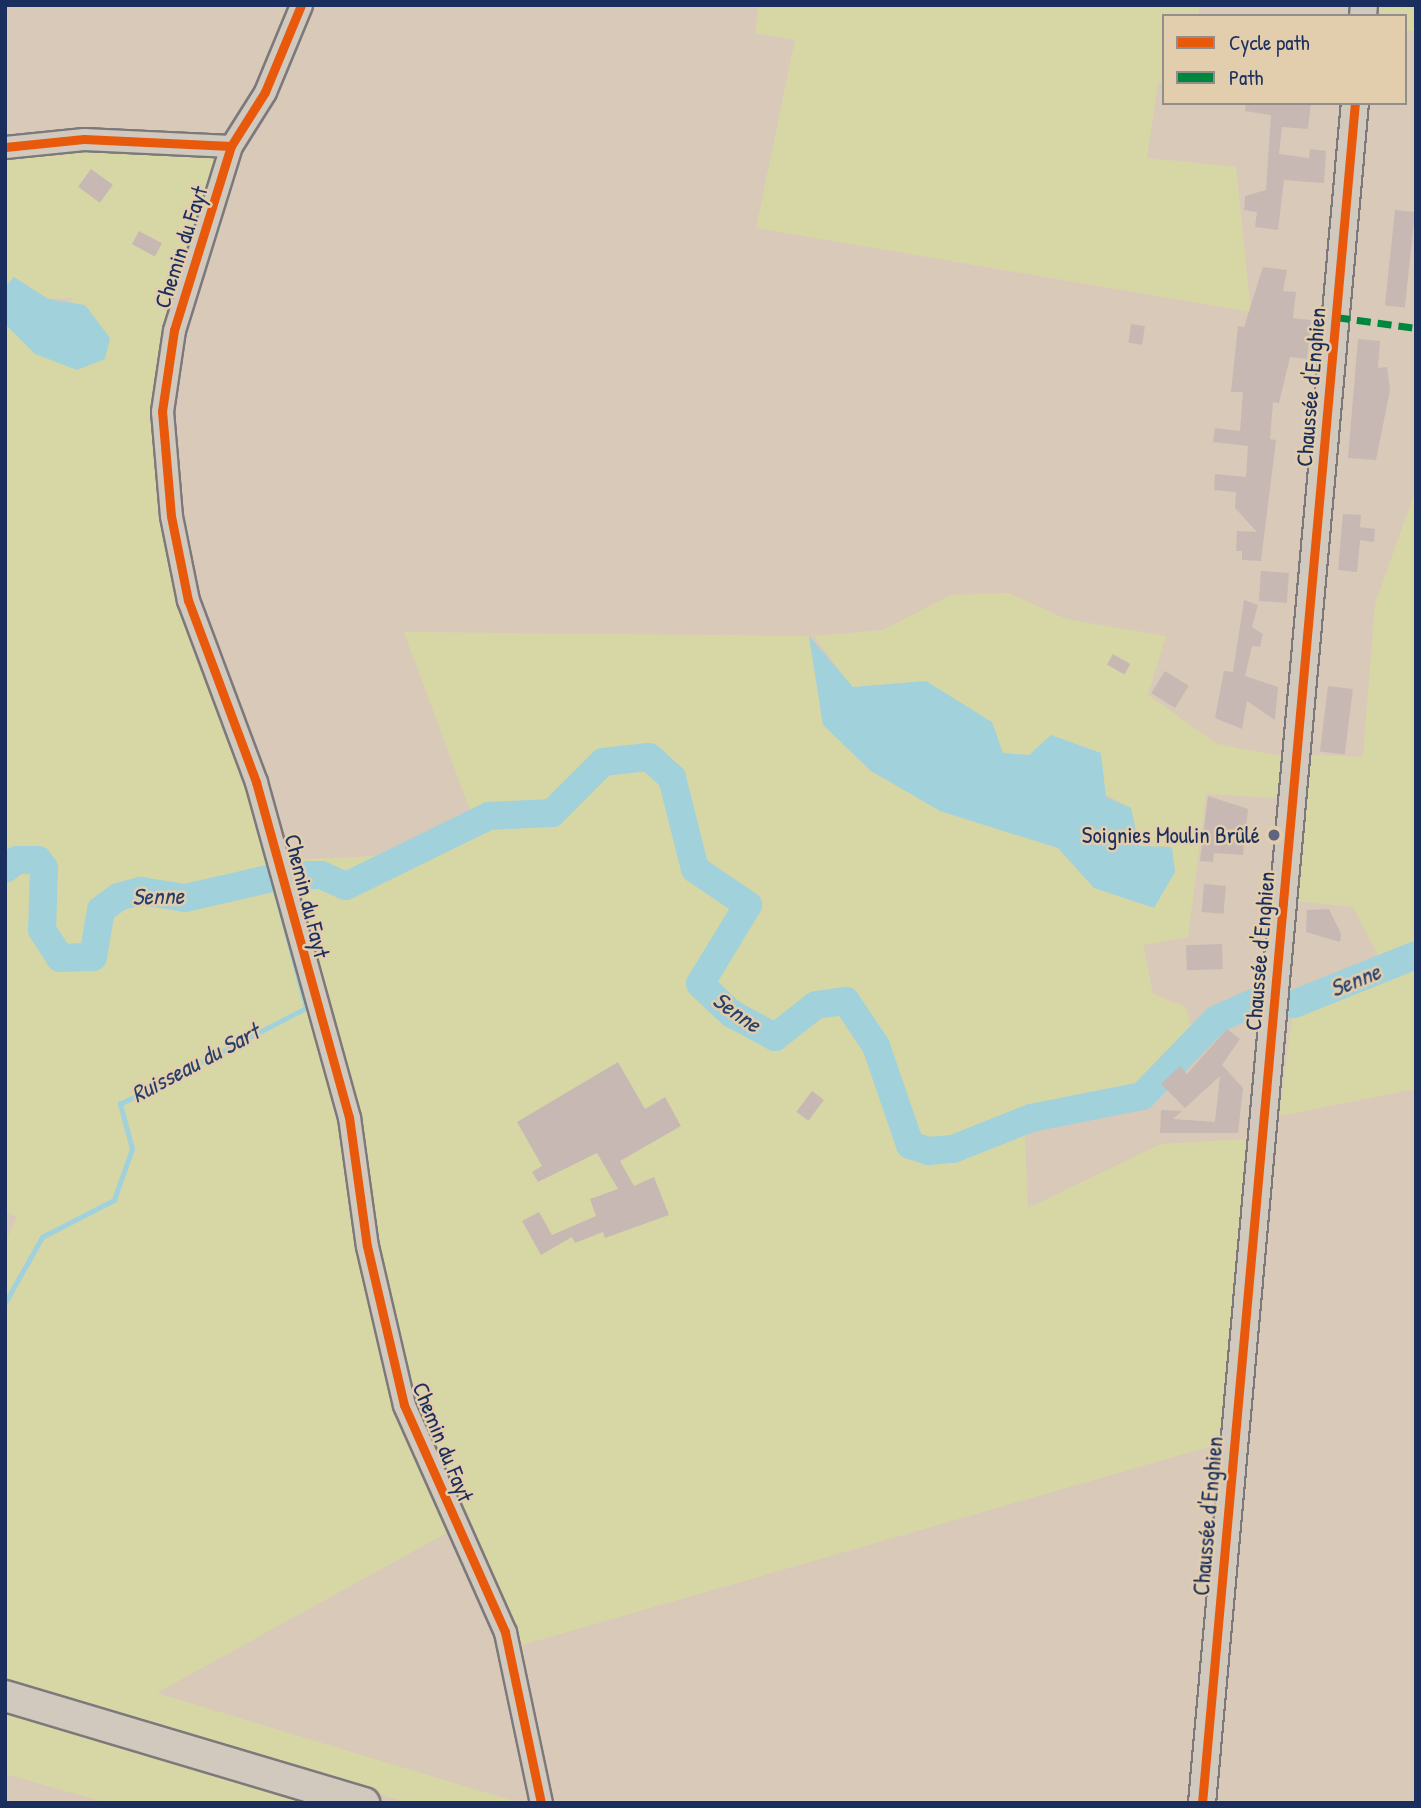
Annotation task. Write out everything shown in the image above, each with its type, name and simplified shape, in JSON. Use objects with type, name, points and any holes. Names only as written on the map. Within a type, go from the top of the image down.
[{"type":"highway","points":[[5,1696],[365,1803]]},
{"type":"main road","name":"Chaussée d'Enghien","points":[[1202,1803],[1355,105]]},
{"type":"street","name":"Chemin du Fayt","points":[[301,5],[265,92],[232,146],[165,373],[165,459],[182,574],[256,782],[346,1106],[367,1246],[404,1405],[505,1632],[541,1803]]},
{"type":"street","points":[[5,147],[84,139],[232,146]]},
{"type":"green space","points":[[759,5],[1200,5],[1198,14],[1162,14],[1162,83],[1158,83],[1147,158],[1236,167],[1251,312],[756,228],[795,40],[755,33]]},
{"type":"green space","points":[[1377,5],[1416,5],[1416,32],[1407,30],[1407,14],[1376,14]]},
{"type":"green space","points":[[85,145],[181,157],[241,153],[180,333],[171,460],[188,573],[283,860],[375,856],[471,813],[404,632],[809,636],[823,725],[940,811],[1058,848],[1094,888],[1172,847],[1139,846],[1131,808],[1029,755],[1003,753],[926,681],[852,688],[814,636],[883,630],[951,595],[1008,593],[1066,619],[1166,636],[1148,695],[1217,744],[1281,756],[1277,798],[1206,794],[1188,937],[1143,945],[1153,994],[1186,1007],[1194,1038],[1138,1096],[1024,1119],[1028,1208],[1161,1144],[1246,1139],[1222,1443],[522,1645],[552,1803],[531,1803],[491,1614],[448,1532],[157,1693],[520,1803],[409,1803],[5,1682],[5,1242],[17,1217],[5,1211],[5,324],[35,354],[73,298],[48,299],[14,277],[5,287],[5,160]]},
{"type":"green space","points":[[1416,489],[1416,1089],[1279,1116],[1294,1004],[1383,965],[1353,907],[1297,901],[1309,755],[1363,757],[1375,604]]},
{"type":"green space","points":[[5,1709],[315,1803],[108,1803],[5,1774]]},
{"type":"water","points":[[14,277],[48,299],[85,305],[110,338],[105,359],[77,370],[35,354],[5,324],[5,287]]},
{"type":"water","points":[[809,636],[853,687],[926,681],[992,722],[1003,753],[1029,755],[1051,735],[1101,753],[1106,797],[1131,808],[1139,846],[1172,847],[1175,872],[1154,908],[1094,888],[1058,848],[940,811],[871,771],[823,725]]},
{"type":"building","points":[[1246,105],[1311,105],[1308,129],[1282,127],[1279,154],[1309,158],[1310,149],[1326,151],[1324,183],[1284,180],[1278,230],[1255,227],[1257,212],[1244,210],[1245,196],[1266,190],[1271,115],[1245,111]]},
{"type":"building","points":[[91,169],[113,185],[100,203],[78,187]]},
{"type":"building","points":[[1395,210],[1415,212],[1405,308],[1385,305]]},
{"type":"building","points":[[139,231],[162,243],[155,256],[132,244]]},
{"type":"building","points":[[1263,267],[1287,270],[1283,291],[1296,292],[1293,318],[1311,320],[1307,359],[1290,357],[1279,403],[1273,402],[1270,439],[1276,440],[1261,561],[1242,560],[1242,551],[1236,551],[1237,531],[1257,532],[1235,508],[1236,492],[1214,490],[1215,474],[1246,477],[1248,446],[1213,442],[1215,428],[1240,431],[1243,392],[1231,392],[1238,326],[1244,327]]},
{"type":"building","points":[[1131,324],[1145,326],[1142,345],[1128,343]]},
{"type":"building","points":[[1358,339],[1380,341],[1378,368],[1387,367],[1390,390],[1376,460],[1348,458]]},
{"type":"building","points":[[1343,514],[1361,515],[1360,527],[1375,529],[1374,542],[1360,540],[1357,572],[1338,570]]},
{"type":"building","points":[[1261,571],[1289,573],[1287,603],[1259,601]]},
{"type":"building","points":[[1244,600],[1258,605],[1252,627],[1263,634],[1260,647],[1252,646],[1245,676],[1278,687],[1275,720],[1247,701],[1242,729],[1215,718],[1224,671],[1233,672]]},
{"type":"building","points":[[1113,654],[1130,664],[1124,674],[1107,664]]},
{"type":"building","points":[[1165,671],[1189,686],[1175,708],[1151,693]]},
{"type":"building","points":[[1328,686],[1353,689],[1345,755],[1320,752]]},
{"type":"building","points":[[1208,796],[1248,809],[1243,855],[1214,853],[1213,862],[1200,861]]},
{"type":"building","points":[[1204,884],[1226,886],[1223,914],[1202,912]]},
{"type":"building","points":[[1329,909],[1341,934],[1340,942],[1306,932],[1307,910]]},
{"type":"building","points":[[1222,944],[1223,969],[1187,970],[1186,945]]},
{"type":"building","points":[[1227,1029],[1240,1039],[1222,1065],[1243,1088],[1238,1133],[1160,1133],[1161,1110],[1182,1111],[1173,1119],[1215,1122],[1220,1076],[1185,1108],[1161,1084],[1180,1066],[1187,1074]]},
{"type":"building","points":[[618,1062],[645,1109],[665,1097],[681,1126],[620,1161],[634,1186],[654,1177],[669,1215],[605,1238],[603,1232],[575,1243],[572,1237],[541,1255],[522,1221],[539,1212],[552,1235],[596,1216],[590,1199],[618,1189],[597,1153],[538,1182],[532,1172],[542,1166],[517,1122]]},
{"type":"building","points":[[812,1091],[824,1100],[808,1121],[796,1112]]},
{"type":"waterway","name":"Senne","points":[[294,875],[321,875],[346,886],[489,816],[552,813],[603,762],[649,757],[672,778],[695,869],[748,905],[700,984],[732,1014],[775,1037],[816,1005],[846,1001],[876,1046],[910,1145],[929,1151],[953,1149],[1031,1118],[1142,1096],[1217,1019],[1257,1001]]},
{"type":"waterway","name":"Senne","points":[[5,869],[17,860],[38,860],[44,868],[42,930],[60,958],[93,957],[101,910],[118,897],[141,891],[185,898],[272,878]]},
{"type":"waterway","name":"Ruisseau du Sart","points":[[5,1303],[42,1237],[114,1200],[132,1149],[120,1104],[306,1008],[272,878]]},
{"type":"waterway","name":"Senne","points":[[1294,1004],[1416,955]]},
{"type":"marked path","points":[[1336,317],[1416,328]]},
{"type":"cycle path","points":[[301,5],[265,92],[231,146],[174,330],[162,411],[171,516],[188,600],[256,782],[349,1117],[367,1246],[404,1405],[505,1632],[541,1803]]},
{"type":"cycle path","points":[[1202,1803],[1355,105]]},
{"type":"cycle path","points":[[5,147],[84,139],[231,146]]},
{"type":"place","name":"Soignies Moulin Brûlé","points":[[1274,835]]}]
